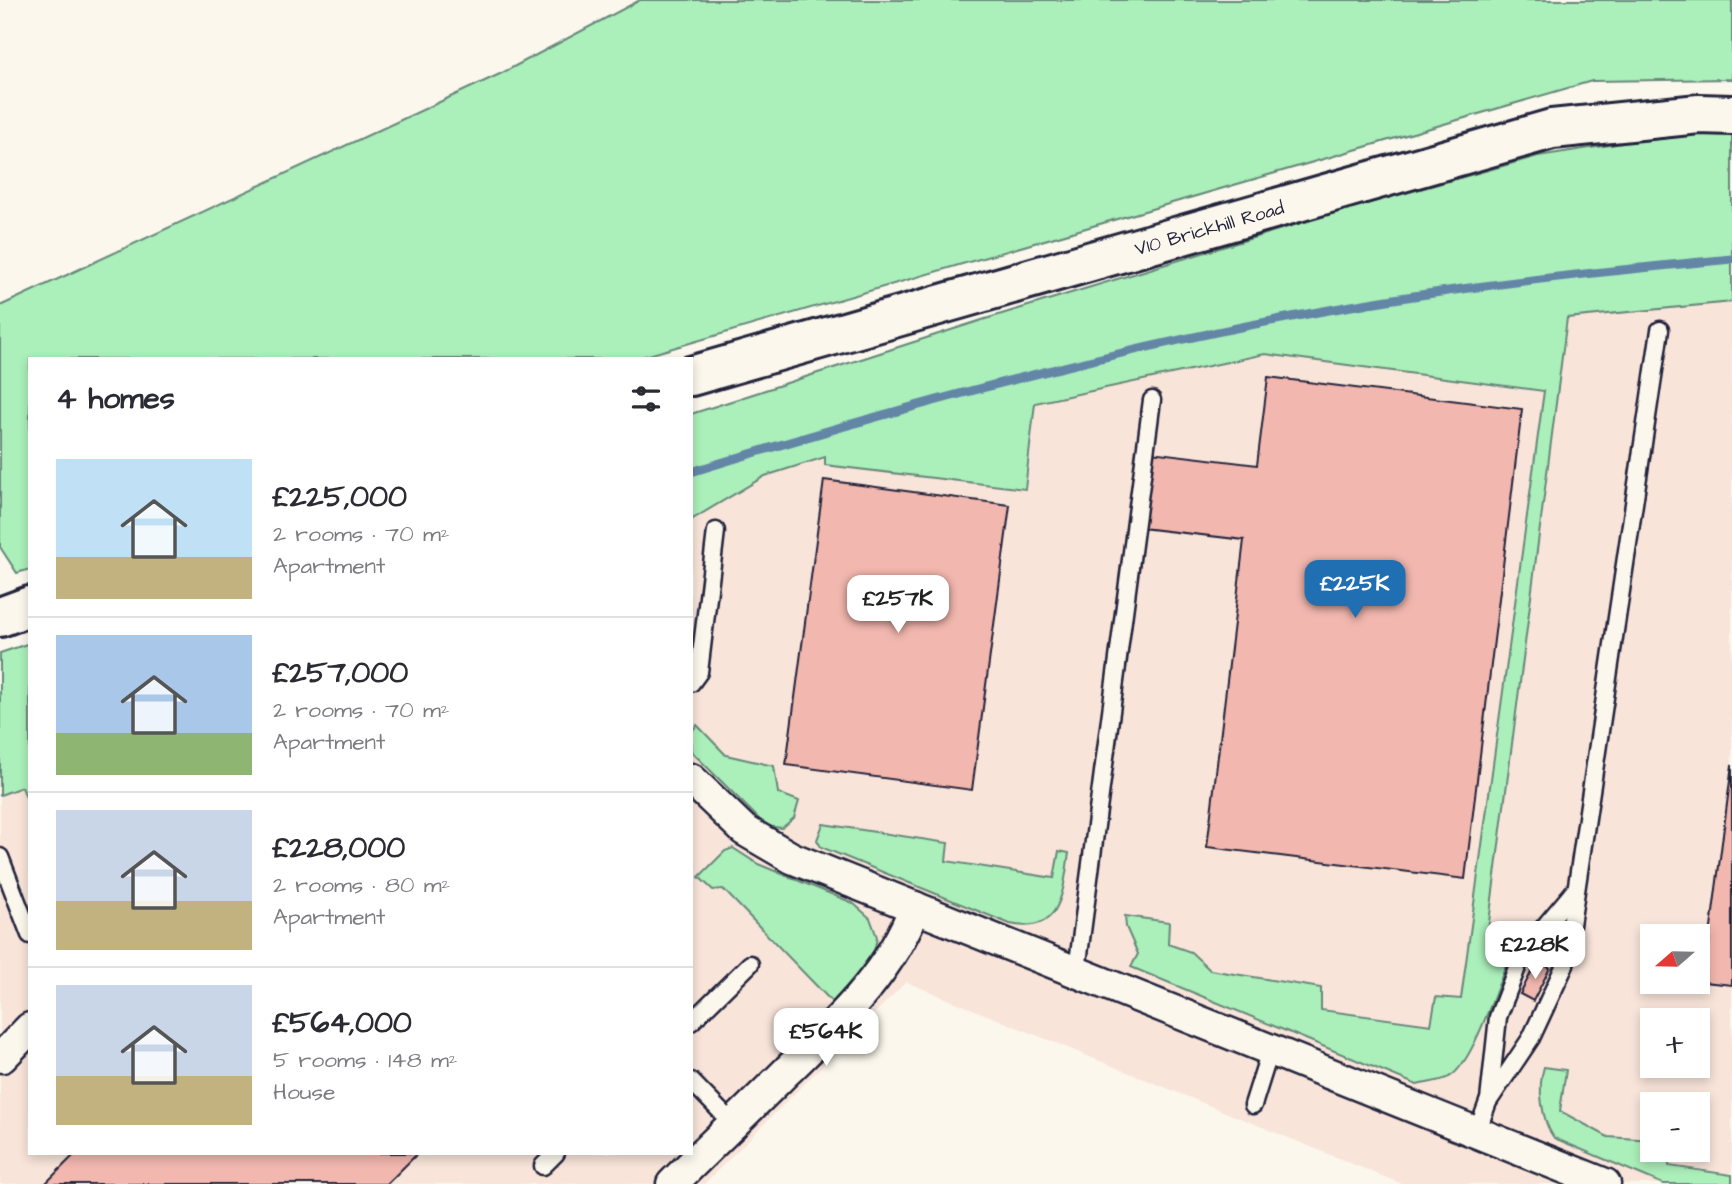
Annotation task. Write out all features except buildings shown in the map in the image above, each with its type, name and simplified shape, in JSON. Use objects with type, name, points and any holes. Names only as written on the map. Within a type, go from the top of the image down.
[{"type":"street","name":"V10 Brickhill Road","points":[[693,375],[1552,129],[1699,114],[1732,115]]},
{"type":"street","points":[[0,617],[28,608]]},
{"type":"street","points":[[693,781],[737,824],[762,843],[792,858],[1077,970],[1270,1051],[1605,1184]]},
{"type":"street","points":[[672,1184],[876,980],[902,940],[915,907]]},
{"type":"street","points":[[2,1056],[28,1030]]},
{"type":"lane","points":[[1488,1102],[1531,1038],[1565,965],[1660,330]]},
{"type":"lane","points":[[1077,970],[1152,400]]},
{"type":"lane","points":[[693,680],[699,672],[716,531]]},
{"type":"lane","points":[[0,857],[28,930]]},
{"type":"lane","points":[[1477,1132],[1488,1102],[1498,1017],[1523,952],[1576,889]]},
{"type":"lane","points":[[693,1020],[750,964]]},
{"type":"lane","points":[[1253,1105],[1270,1051]]},
{"type":"lane","points":[[693,1083],[733,1124]]},
{"type":"lane","points":[[543,1166],[554,1155]]},
{"type":"shaded area","points":[[1732,133],[1732,1184],[1402,1184],[906,982],[704,1184],[0,1184],[0,653],[28,644],[28,1155],[693,1155],[693,413],[982,320],[1338,212],[1538,156],[1624,141]]},
{"type":"green space","points":[[640,0],[1732,0],[1732,79],[1592,81],[642,357],[28,357],[28,570],[17,573],[0,547],[0,306],[502,73]]},
{"type":"green space","points":[[1701,131],[1732,133],[1732,302],[1567,318],[1488,930],[1516,942],[1487,1016],[1459,1069],[1445,1079],[1417,1085],[1131,967],[1138,954],[1126,927],[1125,916],[1169,922],[1168,944],[1191,952],[1210,970],[1321,988],[1321,1010],[1431,1025],[1436,997],[1461,999],[1544,391],[1265,354],[1035,403],[1025,489],[825,465],[825,457],[765,476],[693,519],[693,413],[982,320],[1338,212],[1538,156]]},
{"type":"green space","points":[[28,644],[28,803],[22,787],[0,795],[0,653]]},
{"type":"green space","points":[[697,725],[726,755],[774,766],[778,793],[799,801],[794,818],[782,828],[766,826],[693,753],[693,730]]},
{"type":"green space","points":[[823,824],[948,843],[946,861],[1054,878],[1059,851],[1069,853],[1065,882],[1057,907],[1050,916],[1040,923],[1027,926],[1010,924],[821,847],[817,840]]},
{"type":"green space","points":[[733,848],[758,864],[853,903],[870,918],[877,937],[874,953],[863,973],[834,1004],[723,889],[713,890],[699,877],[725,851]]},
{"type":"green space","points":[[1544,1067],[1566,1070],[1560,1111],[1608,1137],[1640,1139],[1640,1162],[1669,1162],[1669,1166],[1732,1175],[1732,1184],[1663,1184],[1554,1138],[1546,1123],[1542,1104]]},
{"type":"waterway","points":[[693,471],[992,385],[1220,331],[1459,289],[1732,259]]}]
